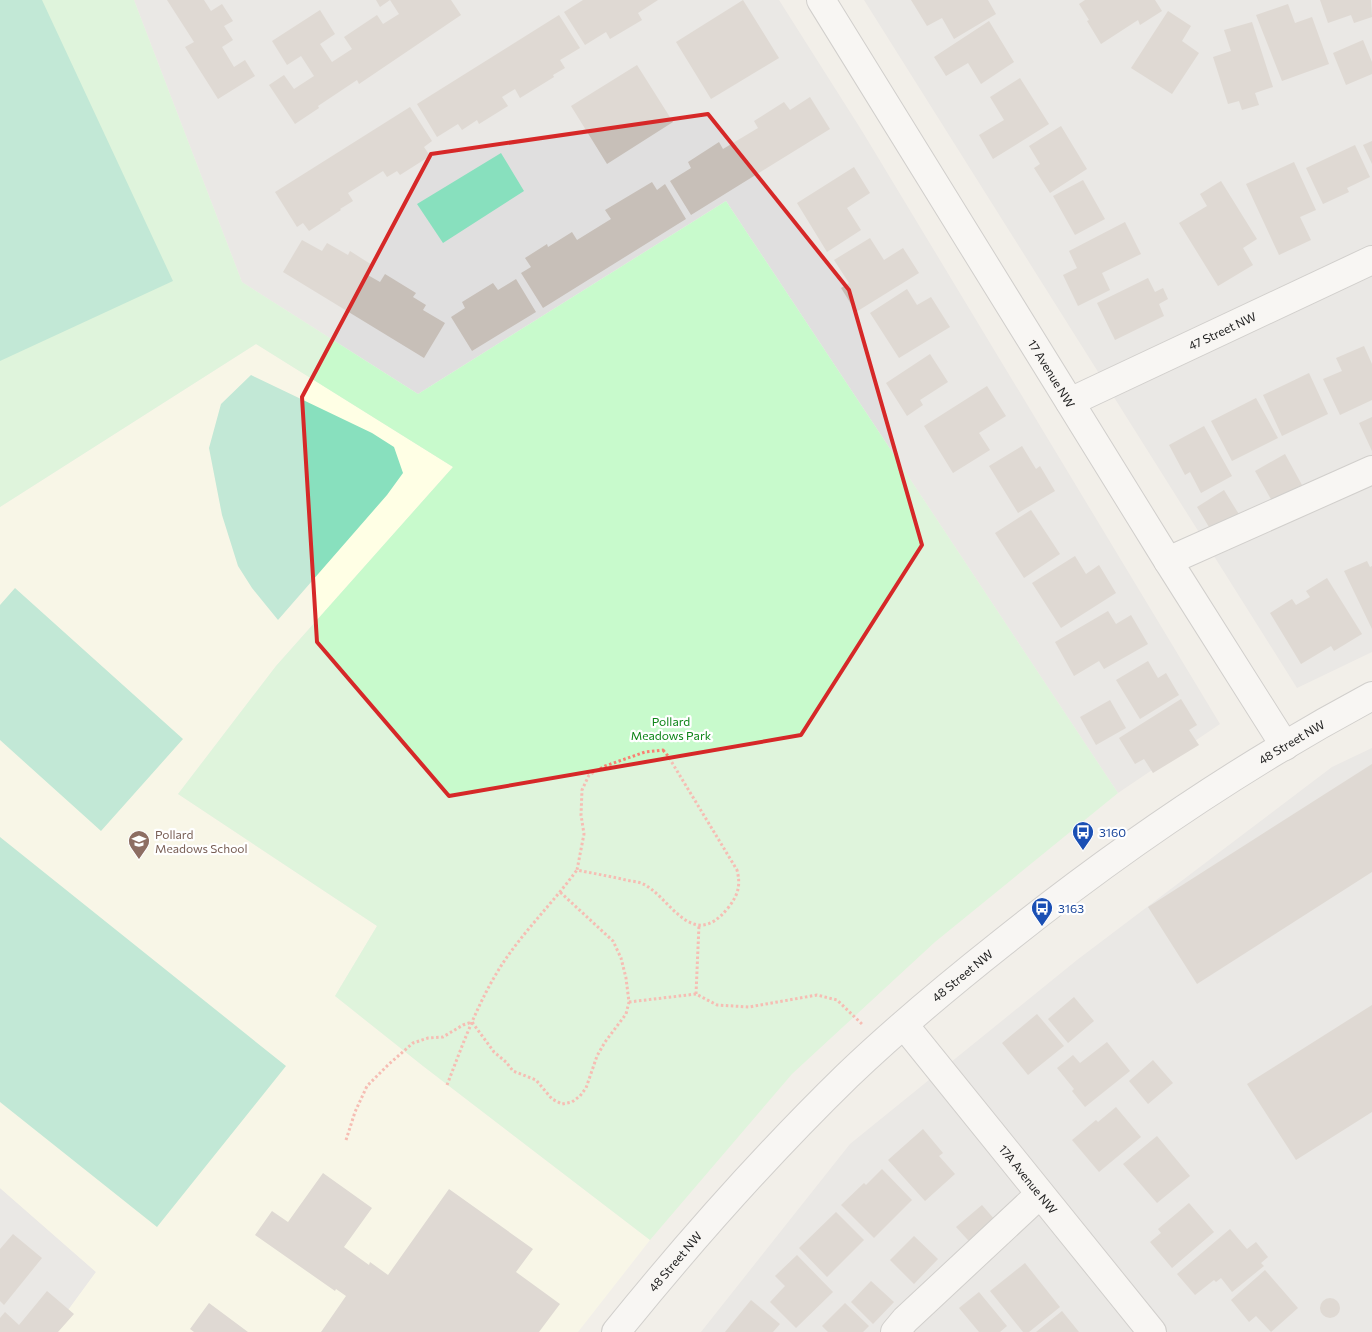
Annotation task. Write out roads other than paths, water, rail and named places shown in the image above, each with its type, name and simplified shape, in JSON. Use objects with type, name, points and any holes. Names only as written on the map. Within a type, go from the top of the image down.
[{"type":"street","name":"17 Avenue NW","points":[[821,0],[1168,561],[1285,746]]},
{"type":"street","name":"47 Street NW","points":[[1070,402],[1372,260]]},
{"type":"street","points":[[1168,561],[1372,470]]},
{"type":"street","name":"48 Street NW","points":[[616,1332],[702,1228],[756,1169],[849,1074],[979,961],[1068,890],[1149,833],[1285,746],[1372,696]]},
{"type":"street","name":"17A Avenue NW","points":[[904,1025],[1152,1332]]},
{"type":"street","points":[[905,1328],[1040,1194]]},
{"type":"place","name":"3160","points":[[1083,851]]},
{"type":"place","name":"Pollard Meadows School","points":[[139,860]]},
{"type":"place","name":"3163","points":[[1042,927]]},
{"type":"park label","name":"Pollard Meadows Park","points":[[671,728]]}]
